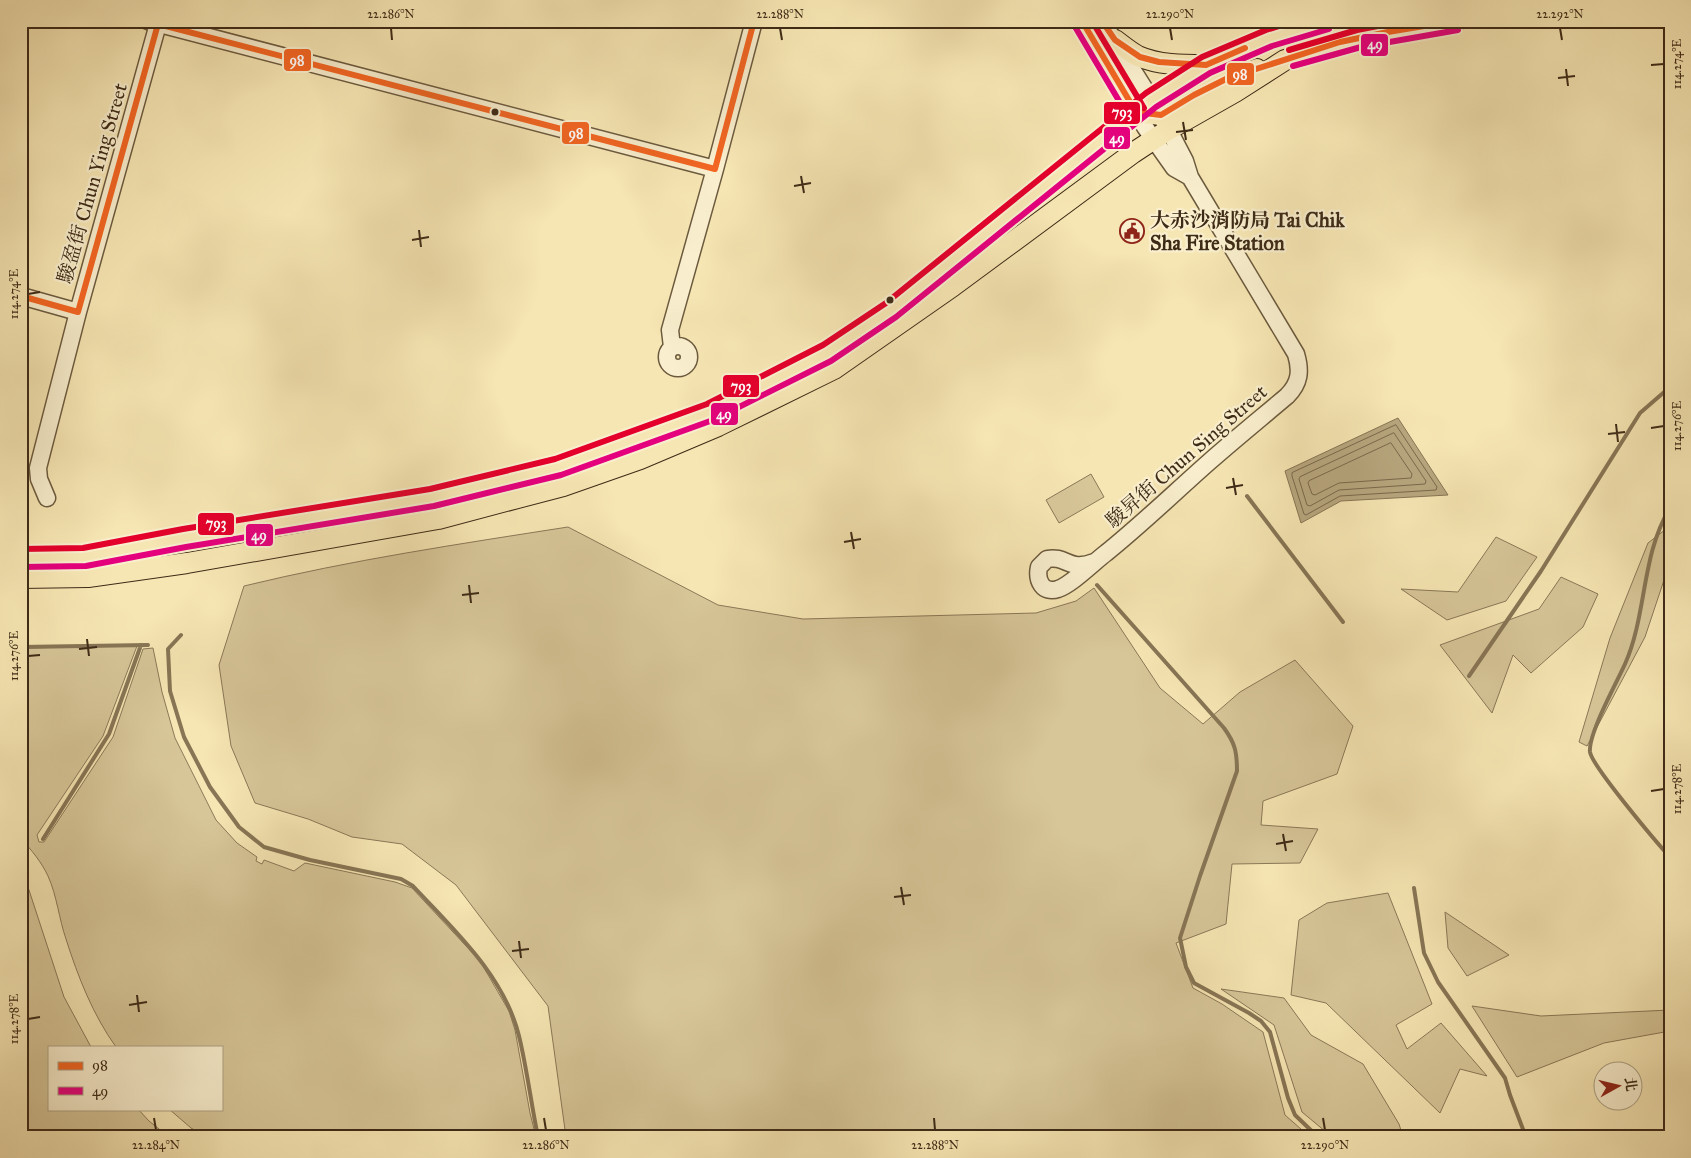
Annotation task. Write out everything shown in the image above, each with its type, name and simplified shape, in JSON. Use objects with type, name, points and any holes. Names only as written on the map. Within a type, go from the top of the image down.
[{"type":"main road","points":[[1115,40],[1133,53],[1149,60],[1168,63],[1206,64],[1269,38],[1326,21]]},
{"type":"main road","points":[[21,558],[84,558],[193,537],[432,498],[558,467],[710,412],[827,353],[891,310],[1136,112],[1159,121],[1235,92],[1285,60],[1359,38],[1456,21]]},
{"type":"main road","points":[[21,578],[88,577],[313,542],[438,519],[563,486],[640,459],[718,426],[834,369],[953,286],[1133,153],[1206,64]]},
{"type":"street","points":[[672,347],[670,330],[754,21]]},
{"type":"street","points":[[1082,21],[1136,112],[1159,121]]},
{"type":"street","points":[[1102,21],[1115,40],[1159,121]]},
{"type":"street","points":[[153,23],[715,169]]},
{"type":"street","name":"駿盈街 Chun Ying Street","points":[[47,498],[39,480],[38,468],[153,23]]},
{"type":"street","name":"駿昇街 Chun Sing Street","points":[[1094,562],[1142,524],[1209,462],[1287,396],[1296,386],[1300,376],[1296,354],[1190,177],[1185,161],[1159,121]]},
{"type":"street","points":[[21,296],[78,312]]},
{"type":"shaded area","points":[[1091,474],[1104,497],[1059,523],[1046,500]]},
{"type":"shaded area","points":[[1670,526],[1670,562],[1645,637],[1587,746],[1579,742],[1610,638],[1648,543]]},
{"type":"shaded area","points":[[568,527],[718,605],[803,619],[1036,613],[1076,601],[1094,588],[1160,688],[1203,724],[1240,692],[1295,660],[1353,726],[1337,774],[1263,801],[1261,825],[1318,829],[1300,863],[1232,864],[1226,924],[1176,943],[1193,988],[1222,1004],[1263,1032],[1285,1115],[1310,1137],[566,1137],[548,1006],[456,885],[402,844],[352,837],[308,819],[255,803],[231,746],[219,665],[244,586],[365,560]]},
{"type":"shaded area","points":[[1496,537],[1537,557],[1506,601],[1447,620],[1401,589],[1458,592]]},
{"type":"shaded area","points":[[1561,577],[1598,594],[1583,627],[1531,673],[1513,655],[1492,713],[1440,645],[1539,609]]},
{"type":"shaded area","points":[[137,646],[103,736],[37,835],[39,842],[44,842],[113,737],[143,649],[153,648],[162,692],[175,738],[216,820],[237,843],[257,857],[256,861],[262,864],[264,860],[294,871],[305,863],[395,882],[412,888],[480,961],[509,1011],[515,1030],[536,1137],[206,1137],[191,1128],[170,1110],[222,1110],[222,1046],[115,1046],[93,1009],[71,953],[48,876],[36,856],[21,839],[21,648]]},
{"type":"shaded area","points":[[21,872],[27,884],[64,997],[90,1046],[48,1046],[48,1110],[139,1110],[169,1137],[21,1137]]},
{"type":"shaded area","points":[[1388,893],[1432,1004],[1396,1025],[1407,1049],[1441,1023],[1487,1076],[1460,1069],[1440,1113],[1326,1003],[1291,995],[1299,920],[1327,903]]},
{"type":"shaded area","points":[[1445,912],[1509,955],[1467,976],[1448,948]]},
{"type":"shaded area","points":[[1221,989],[1284,998],[1311,1035],[1363,1064],[1399,1124],[1403,1137],[1332,1137],[1302,1112],[1274,1025]]},
{"type":"shaded area","points":[[1472,1006],[1541,1016],[1670,1010],[1670,1031],[1604,1043],[1517,1077]]},
{"type":"water","points":[[1398,418],[1448,495],[1341,501],[1301,523],[1285,471]]},
{"type":"waterway","points":[[1469,676],[1541,571],[1640,413],[1670,387]]},
{"type":"waterway","points":[[1247,496],[1343,622]]},
{"type":"waterway","points":[[1670,508],[1654,545],[1632,645],[1598,721],[1590,752],[1593,760],[1613,788],[1670,857]]},
{"type":"waterway","points":[[1097,585],[1231,738],[1236,753],[1237,771],[1180,938],[1186,967],[1194,983],[1249,1013],[1261,1021],[1270,1032],[1288,1098],[1295,1115],[1318,1137]]},
{"type":"waterway","points":[[181,635],[168,649],[170,691],[184,737],[210,787],[239,827],[264,847],[310,860],[401,879],[413,886],[445,919],[490,973],[512,1014],[522,1048],[538,1137]]},
{"type":"waterway","points":[[43,839],[109,734],[141,645]]},
{"type":"waterway","points":[[21,647],[148,645]]},
{"type":"waterway","points":[[1414,888],[1424,953],[1438,982],[1505,1078],[1526,1137]]},
{"type":"transit line","name":"98","points":[[715,169],[754,21]]},
{"type":"transit line","name":"98","points":[[1082,21],[1136,112],[1161,115],[1194,95],[1228,78],[1340,42],[1454,21]]},
{"type":"transit line","name":"793","points":[[1092,21],[1144,108]]},
{"type":"transit line","name":"98","points":[[1102,21],[1115,40],[1140,57],[1159,62],[1206,65],[1245,48]]},
{"type":"transit line","name":"793","points":[[21,549],[83,548],[183,529],[430,489],[555,459],[707,404],[823,345],[886,303],[1146,93],[1202,57],[1266,30],[1295,21]]},
{"type":"transit line","name":"793","points":[[1289,50],[1357,30],[1404,21]]},
{"type":"transit line","name":"98","points":[[158,24],[715,169]]},
{"type":"transit line","name":"98","points":[[78,312],[158,24]]},
{"type":"transit line","name":"49","points":[[1074,25],[1128,116]]},
{"type":"transit line","name":"49","points":[[21,567],[86,566],[186,547],[434,506],[561,475],[713,420],[831,361],[896,317],[1156,107],[1210,73],[1272,46],[1329,29]]},
{"type":"transit line","name":"49","points":[[1293,66],[1361,47],[1458,30]]},
{"type":"transit line","name":"98","points":[[21,296],[78,312]]},
{"type":"place","name":"大赤沙消防局 Tai Chik Sha Fire Station","points":[[1132,231]]}]
